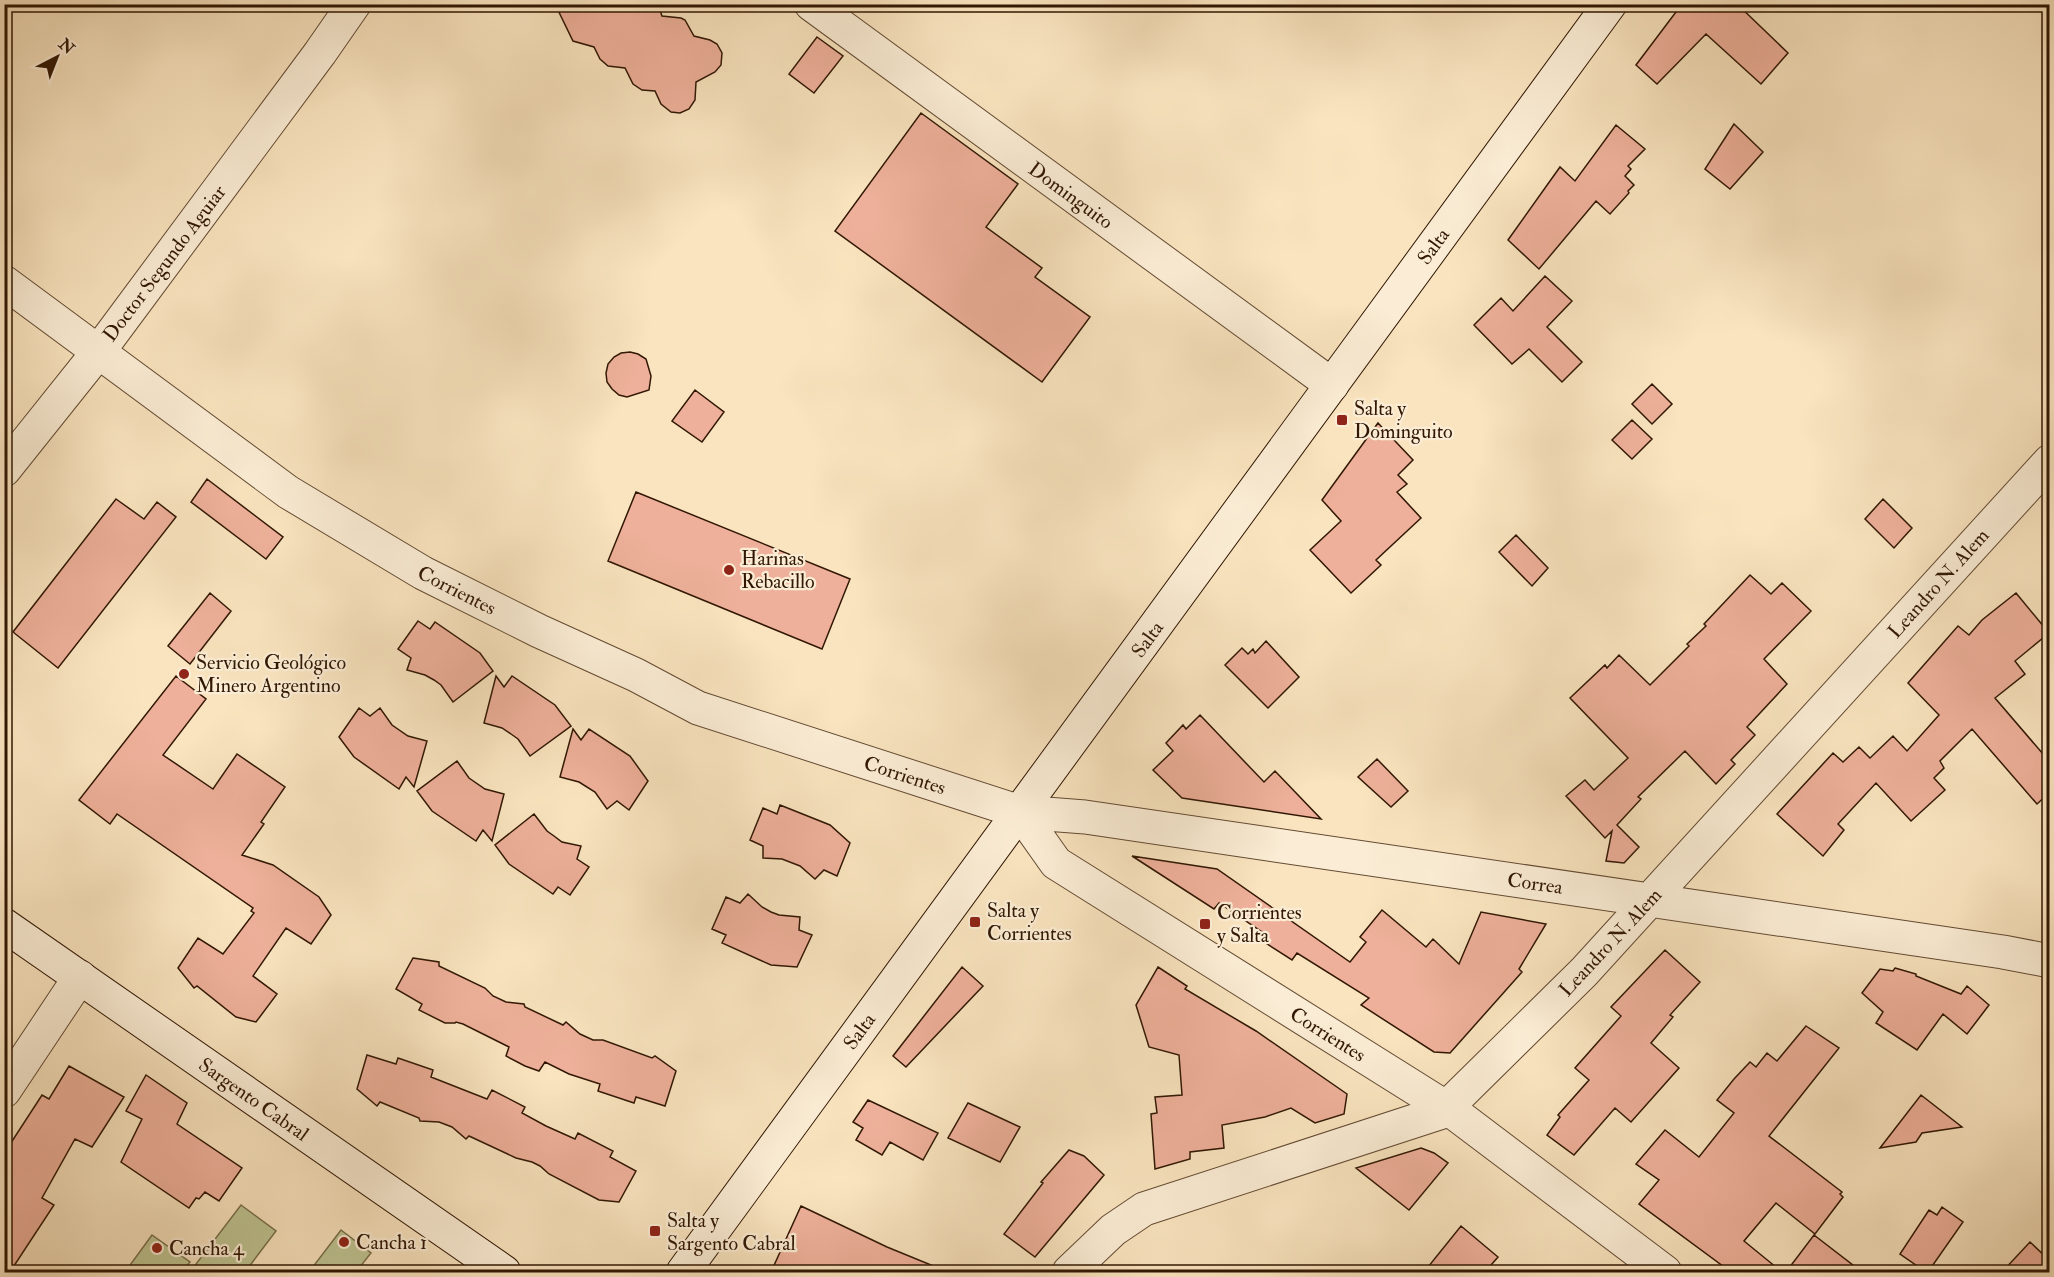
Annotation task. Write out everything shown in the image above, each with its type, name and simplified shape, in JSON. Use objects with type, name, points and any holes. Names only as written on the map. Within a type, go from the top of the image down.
[{"type":"street","name":"Doctor Segundo Aguiar","points":[[4,470],[99,351],[354,4]]},
{"type":"street","name":"Dominguito","points":[[811,4],[1332,385]]},
{"type":"street","name":"Salta","points":[[683,1272],[1610,4]]},
{"type":"street","name":"Corrientes","points":[[4,282],[288,492],[423,573],[539,631],[636,675],[698,708],[1020,812],[1056,862],[1446,1108],[1665,1272]]},
{"type":"street","name":"Leandro N. Alem","points":[[1069,1272],[1113,1230],[1144,1209],[1442,1112],[1584,972],[2049,461]]},
{"type":"street","name":"Correa","points":[[1020,812],[1097,819],[1992,950],[2049,961]]},
{"type":"street","name":"Sargento Cabral","points":[[4,925],[504,1272]]},
{"type":"street","points":[[4,1091],[80,977]]},
{"type":"green space","points":[[241,1205],[276,1231],[245,1272],[190,1272]]},
{"type":"green space","name":"Cancha 1","points":[[341,1230],[371,1253],[356,1272],[309,1272]]},
{"type":"green space","name":"Cancha 4","points":[[152,1235],[190,1262],[182,1272],[125,1272]]},
{"type":"building","points":[[555,4],[658,4],[662,16],[685,20],[694,36],[717,44],[722,53],[721,65],[715,72],[696,82],[695,100],[689,109],[680,113],[671,112],[661,104],[655,91],[642,90],[633,84],[625,68],[608,66],[600,59],[594,47],[573,41]]},
{"type":"building","points":[[1682,4],[1737,4],[1788,53],[1761,84],[1706,34],[1657,84],[1636,65]]},
{"type":"building","points":[[817,37],[843,56],[814,93],[789,74]]},
{"type":"building","points":[[921,113],[1018,184],[986,227],[1042,268],[1035,277],[1090,317],[1042,382],[835,231]]},
{"type":"building","points":[[1734,124],[1763,152],[1730,189],[1705,169]]},
{"type":"building","points":[[1616,125],[1645,149],[1628,166],[1631,169],[1625,176],[1634,185],[1610,214],[1596,201],[1539,269],[1508,240],[1560,167],[1575,181]]},
{"type":"building","points":[[1545,276],[1572,301],[1547,327],[1582,362],[1562,382],[1529,349],[1512,364],[1474,325],[1501,298],[1513,311]]},
{"type":"building","points":[[630,352],[646,359],[651,376],[649,390],[627,397],[619,395],[612,389],[607,382],[606,373],[608,364],[614,357]]},
{"type":"building","points":[[1652,384],[1672,404],[1652,424],[1632,404]]},
{"type":"building","points":[[695,390],[724,412],[702,442],[672,421]]},
{"type":"building","points":[[1632,420],[1652,439],[1632,459],[1612,440]]},
{"type":"building","points":[[1378,423],[1413,460],[1398,475],[1407,484],[1397,492],[1421,518],[1376,560],[1381,565],[1351,593],[1310,550],[1341,521],[1322,500]]},
{"type":"building","points":[[207,479],[283,537],[266,559],[191,502]]},
{"type":"building","name":"Harinas Rebacillo","points":[[636,492],[850,579],[822,649],[608,561]]},
{"type":"building","points":[[116,499],[144,519],[157,502],[176,517],[58,668],[13,632]]},
{"type":"building","points":[[1883,499],[1912,528],[1894,548],[1865,519]]},
{"type":"building","points":[[1516,535],[1548,568],[1532,586],[1499,552]]},
{"type":"building","points":[[1750,575],[1771,594],[1782,583],[1811,611],[1764,659],[1787,684],[1747,727],[1755,735],[1731,760],[1735,764],[1716,784],[1685,751],[1638,797],[1641,799],[1617,825],[1639,847],[1624,863],[1606,861],[1612,831],[1605,838],[1566,796],[1585,780],[1594,790],[1628,758],[1570,698],[1605,665],[1607,668],[1619,655],[1650,685],[1689,646],[1687,644],[1706,626],[1704,624]]},
{"type":"building","points":[[210,593],[231,611],[190,664],[168,646]]},
{"type":"building","points":[[2016,593],[2049,633],[2015,661],[2025,674],[1995,698],[2049,761],[2049,793],[2037,804],[1972,729],[1940,761],[1944,768],[1934,778],[1945,790],[1911,821],[1876,783],[1838,824],[1844,830],[1823,856],[1777,814],[1833,753],[1843,762],[1859,747],[1870,758],[1893,736],[1907,751],[1939,715],[1908,683],[1958,626],[1969,635],[1982,620]]},
{"type":"building","points":[[418,621],[430,629],[435,622],[480,653],[493,671],[453,702],[441,685],[434,680],[407,670],[411,658],[398,649]]},
{"type":"building","points":[[1266,641],[1299,677],[1268,708],[1225,665],[1242,648],[1248,654],[1253,649],[1255,653]]},
{"type":"building","points":[[176,676],[206,699],[163,755],[213,789],[237,754],[285,787],[261,822],[264,824],[242,855],[273,865],[319,897],[331,915],[311,944],[286,928],[253,976],[277,994],[256,1022],[236,1017],[197,986],[194,988],[178,968],[198,938],[223,954],[254,913],[251,911],[253,908],[117,814],[110,824],[79,800]]},
{"type":"building","points":[[496,676],[504,687],[512,676],[555,705],[571,726],[530,756],[518,739],[502,728],[484,723]]},
{"type":"building","points":[[359,708],[370,716],[380,708],[392,725],[408,736],[427,741],[414,787],[406,777],[399,789],[354,757],[339,737]]},
{"type":"building","points":[[1200,715],[1264,782],[1275,771],[1321,819],[1182,798],[1153,770],[1173,751],[1166,743],[1183,725],[1186,729]]},
{"type":"building","points":[[573,729],[581,740],[589,729],[630,756],[648,781],[629,810],[617,801],[607,809],[595,792],[579,782],[560,777]]},
{"type":"building","points":[[1377,759],[1408,791],[1391,807],[1358,777]]},
{"type":"building","points":[[457,761],[469,778],[485,789],[504,794],[492,841],[483,830],[476,841],[432,811],[417,791]]},
{"type":"building","points":[[780,805],[830,825],[850,843],[837,876],[824,870],[815,879],[800,866],[782,859],[763,858],[763,846],[750,840],[763,808],[777,814]]},
{"type":"building","points":[[534,814],[547,831],[562,842],[581,846],[577,859],[589,867],[570,895],[558,887],[553,894],[509,864],[495,845]]},
{"type":"building","points":[[1132,856],[1217,869],[1350,962],[1366,942],[1360,937],[1382,910],[1426,947],[1433,939],[1459,964],[1481,912],[1546,924],[1519,969],[1522,972],[1450,1053],[1434,1052],[1361,1005],[1369,998],[1297,953],[1292,960],[1261,940],[1265,934],[1219,903],[1214,909]]},
{"type":"building","points":[[748,894],[771,912],[800,917],[799,930],[812,935],[797,967],[771,965],[722,943],[726,935],[712,929],[726,897],[740,903]]},
{"type":"building","points":[[1665,950],[1700,982],[1670,1015],[1673,1017],[1651,1043],[1679,1068],[1631,1122],[1615,1108],[1574,1155],[1547,1135],[1560,1117],[1558,1115],[1589,1080],[1575,1068],[1621,1016],[1611,1007]]},
{"type":"building","points":[[413,958],[439,962],[439,966],[485,988],[493,996],[506,1002],[524,1004],[525,1007],[563,1025],[566,1022],[580,1034],[593,1040],[603,1040],[652,1058],[655,1056],[676,1071],[665,1106],[636,1097],[634,1103],[598,1091],[600,1084],[569,1074],[545,1062],[539,1071],[525,1066],[506,1056],[509,1047],[463,1024],[445,1023],[419,1010],[422,1004],[396,989]]},
{"type":"building","points":[[962,967],[983,986],[906,1067],[893,1056]]},
{"type":"building","points":[[1158,967],[1187,986],[1185,989],[1256,1031],[1347,1094],[1344,1114],[1315,1123],[1291,1108],[1265,1117],[1222,1125],[1224,1148],[1190,1152],[1190,1159],[1155,1169],[1151,1114],[1157,1113],[1155,1097],[1182,1095],[1179,1055],[1149,1047],[1136,1005]]},
{"type":"building","points":[[1895,968],[1916,974],[1916,976],[1961,994],[1967,986],[1989,1005],[1967,1034],[1943,1014],[1917,1050],[1876,1023],[1883,1012],[1862,993],[1880,969],[1893,971]]},
{"type":"building","points":[[1806,1026],[1839,1048],[1769,1136],[1842,1192],[1840,1194],[1843,1197],[1815,1234],[1776,1203],[1744,1241],[1782,1272],[1731,1272],[1639,1204],[1659,1180],[1636,1164],[1665,1130],[1699,1157],[1734,1113],[1717,1100],[1734,1079],[1750,1062],[1756,1067],[1767,1053],[1777,1061]]},
{"type":"building","points":[[367,1055],[396,1064],[398,1058],[433,1070],[431,1077],[487,1099],[492,1090],[525,1107],[522,1113],[546,1126],[575,1139],[578,1133],[613,1151],[610,1157],[636,1171],[619,1202],[599,1200],[549,1174],[532,1162],[516,1158],[469,1136],[466,1139],[452,1127],[439,1122],[420,1121],[419,1118],[380,1102],[377,1106],[357,1089]]},
{"type":"building","points":[[69,1066],[124,1097],[92,1147],[75,1139],[42,1198],[54,1205],[10,1272],[4,1272],[5,1152],[42,1095],[49,1099]]},
{"type":"building","points":[[146,1075],[187,1103],[177,1124],[242,1168],[219,1201],[205,1192],[199,1199],[196,1198],[189,1208],[121,1162],[142,1119],[126,1111]]},
{"type":"building","points":[[1921,1095],[1962,1127],[1922,1133],[1916,1142],[1880,1148]]},
{"type":"building","points":[[868,1100],[938,1133],[923,1160],[890,1142],[882,1155],[856,1140],[863,1128],[853,1122]]},
{"type":"building","points":[[968,1103],[1020,1127],[1000,1162],[948,1138]]},
{"type":"building","points":[[1421,1148],[1434,1153],[1448,1163],[1409,1210],[1356,1168]]},
{"type":"building","points":[[1069,1150],[1084,1156],[1104,1175],[1035,1257],[1004,1234],[1043,1183],[1041,1182]]},
{"type":"building","points":[[801,1206],[887,1247],[948,1272],[771,1272]]},
{"type":"building","points":[[1942,1207],[1963,1222],[1926,1272],[1900,1254],[1929,1210],[1937,1215]]},
{"type":"building","points":[[1461,1226],[1498,1257],[1485,1272],[1424,1272]]},
{"type":"building","points":[[1814,1235],[1862,1272],[1786,1272]]},
{"type":"building","points":[[2030,1242],[2049,1260],[2049,1272],[2002,1272]]},
{"type":"place","name":"Salta y Dominguito","points":[[1342,420]]},
{"type":"place","name":"Harinas Rebacillo","points":[[729,570]]},
{"type":"place","name":"Servicio Geológico Minero Argentino","points":[[184,674]]},
{"type":"place","name":"Salta y Corrientes","points":[[975,922]]},
{"type":"place","name":"Corrientes y Salta","points":[[1205,924]]},
{"type":"place","name":"Salta y Sargento Cabral","points":[[655,1231]]},
{"type":"place","name":"Cancha 1","points":[[344,1242]]},
{"type":"place","name":"Cancha 4","points":[[157,1248]]}]
